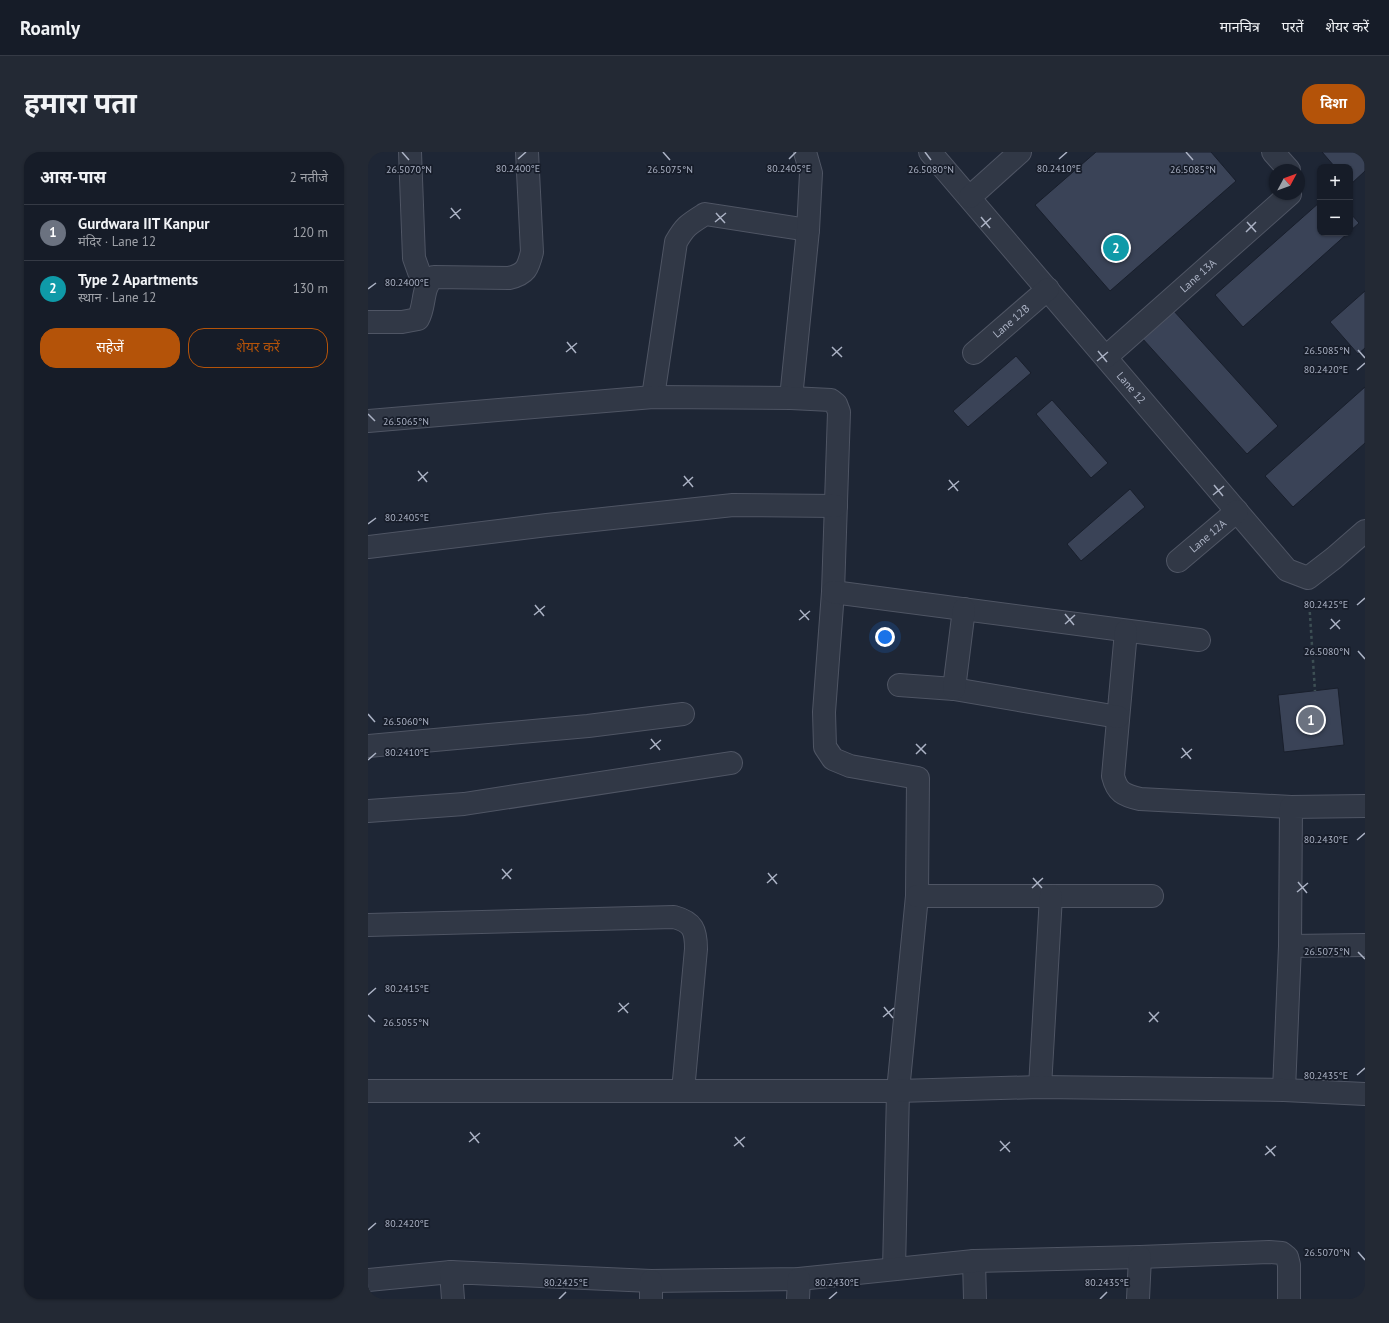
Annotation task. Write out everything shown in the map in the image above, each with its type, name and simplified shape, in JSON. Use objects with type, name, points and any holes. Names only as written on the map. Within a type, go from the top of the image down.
[{"type":"street","points":[[410,152],[414,258],[419,272],[428,282]]},
{"type":"street","points":[[368,322],[402,322],[418,319],[422,312],[428,282],[434,277],[509,278],[518,276],[528,268],[532,252],[527,152]]},
{"type":"street","points":[[791,398],[808,230],[811,173],[805,152]]},
{"type":"street","name":"Lane 12","points":[[930,152],[1287,570],[1308,578]]},
{"type":"street","points":[[970,197],[1020,152]]},
{"type":"street","points":[[1274,152],[1283,164]]},
{"type":"street","name":"Lane 13A","points":[[1106,357],[1277,200]]},
{"type":"street","points":[[653,397],[676,242],[683,229],[704,214],[808,230]]},
{"type":"street","name":"Lane 12B","points":[[974,353],[1048,290]]},
{"type":"street","points":[[368,421],[653,397],[791,398],[831,400],[836,404],[840,412],[833,592],[824,712],[825,747],[833,759],[850,766],[918,778],[917,896],[898,1091],[894,1269]]},
{"type":"street","points":[[368,547],[547,525],[733,505],[836,506]]},
{"type":"street","name":"Lane 12A","points":[[1178,561],[1237,511]]},
{"type":"street","points":[[1308,578],[1365,531]]},
{"type":"street","points":[[833,592],[1200,640]]},
{"type":"street","points":[[954,689],[964,609]]},
{"type":"street","points":[[1126,631],[1113,776],[1115,785],[1122,793],[1140,799],[1291,807],[1365,806]]},
{"type":"street","points":[[898,685],[954,689],[1118,717]]},
{"type":"street","points":[[368,746],[588,726],[683,714]]},
{"type":"street","points":[[368,811],[464,804],[731,763]]},
{"type":"street","points":[[1284,1090],[1290,946],[1291,807]]},
{"type":"street","points":[[917,896],[1152,896]]},
{"type":"street","points":[[1040,1087],[1051,896]]},
{"type":"street","points":[[368,925],[674,917],[684,920],[692,927],[696,936],[696,949],[683,1091]]},
{"type":"street","points":[[1290,946],[1365,945]]},
{"type":"street","points":[[368,1091],[898,1091],[1040,1087],[1284,1090],[1365,1094]]},
{"type":"street","points":[[368,1280],[451,1272],[651,1290],[798,1289],[894,1269],[974,1261],[1269,1252],[1282,1253],[1288,1257],[1289,1299]]},
{"type":"street","points":[[1138,1299],[1140,1257]]},
{"type":"street","points":[[974,1261],[975,1299]]},
{"type":"street","points":[[451,1272],[453,1299]]},
{"type":"path","points":[[1308,578],[1315,691]]},
{"type":"building","points":[[1096,152],[1211,152],[1236,181],[1110,291],[1035,205]]},
{"type":"building","points":[[1322,152],[1365,152],[1365,171],[1353,182],[1353,164],[1332,164]]},
{"type":"building","points":[[1317,205],[1317,236],[1345,236],[1243,327],[1215,295]]},
{"type":"building","points":[[1353,216],[1359,223],[1353,228]]},
{"type":"building","points":[[1365,291],[1365,348],[1358,354],[1330,322]]},
{"type":"building","points":[[1173,310],[1278,426],[1247,454],[1142,338]]},
{"type":"building","points":[[1016,356],[1031,373],[968,427],[953,411]]},
{"type":"building","points":[[1365,387],[1365,443],[1293,507],[1265,476]]},
{"type":"building","points":[[1052,400],[1108,463],[1091,478],[1036,414]]},
{"type":"building","points":[[1130,489],[1145,507],[1081,561],[1067,544]]},
{"type":"building","points":[[1338,688],[1344,745],[1284,752],[1278,695]]},
{"type":"place","name":"Type 2 Apartments","points":[[1116,248]]},
{"type":"place","name":"Gurdwara IIT Kanpur","points":[[1311,720]]}]
